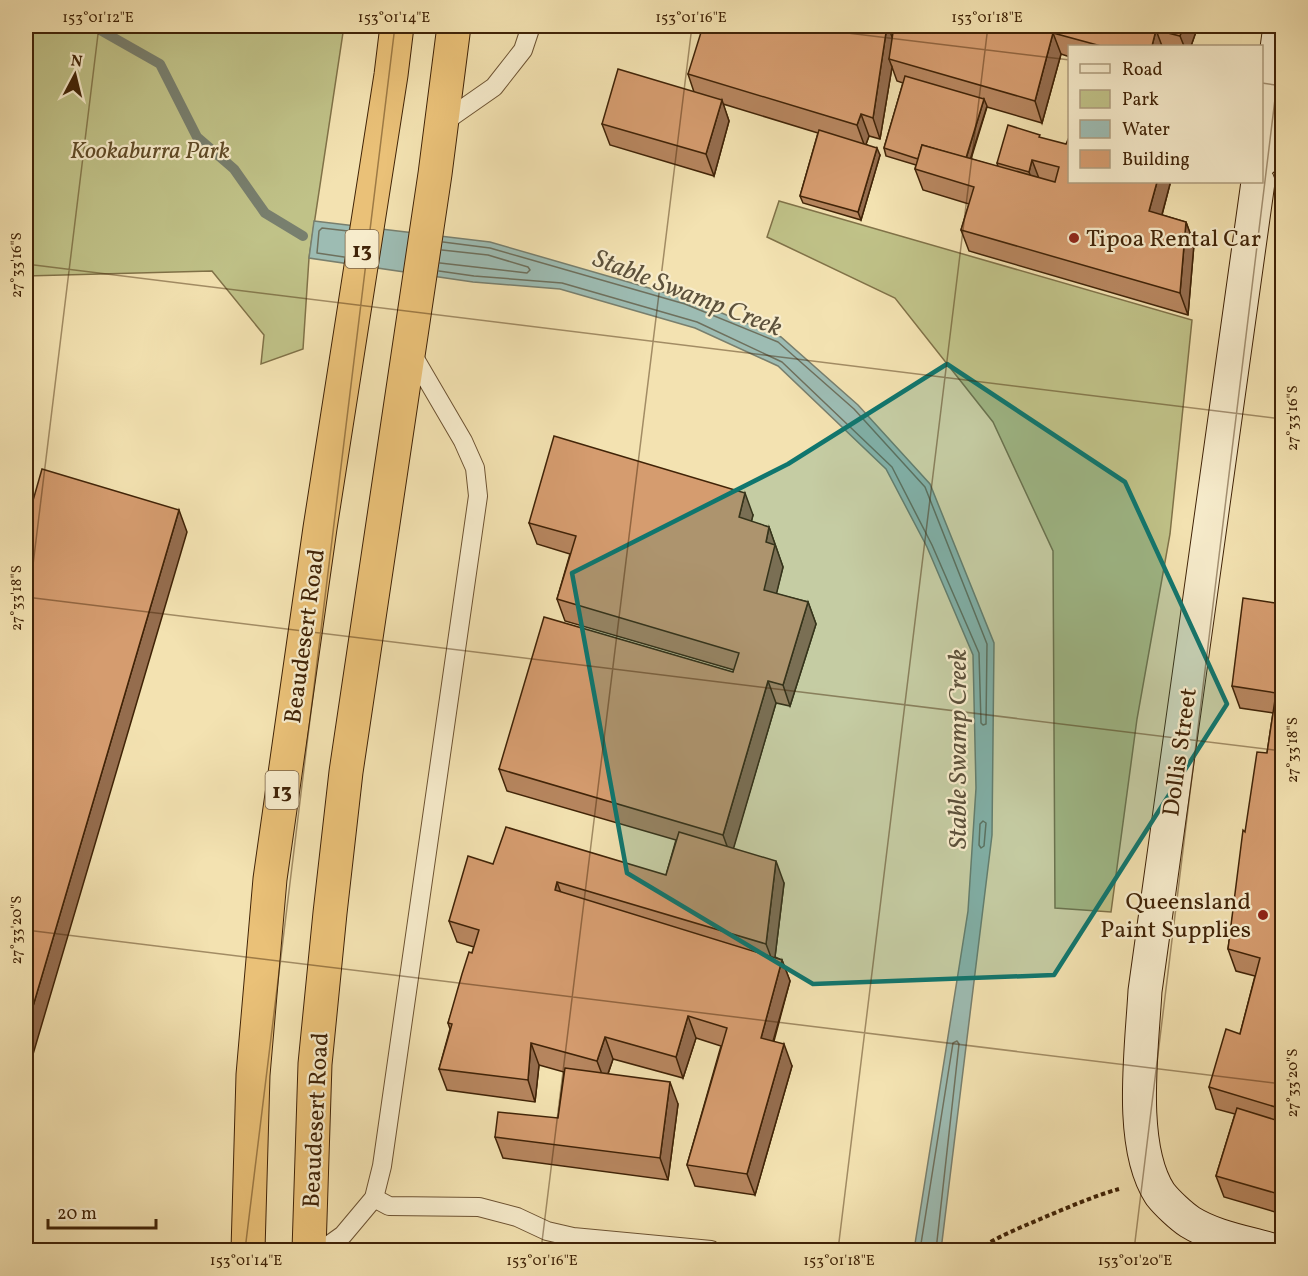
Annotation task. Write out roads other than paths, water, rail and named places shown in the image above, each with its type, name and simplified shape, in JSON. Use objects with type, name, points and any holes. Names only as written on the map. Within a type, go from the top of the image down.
[{"type":"highway","name":"Beaudesert Road","points":[[248,1251],[253,1075],[270,879],[349,333],[397,26]]},
{"type":"highway","name":"Beaudesert Road","points":[[309,1251],[315,1064],[346,772],[435,174],[454,26]]},
{"type":"street","points":[[1263,153],[1280,26]]},
{"type":"street","name":"Dollis Street","points":[[1258,183],[1145,991],[1139,1089],[1144,1152],[1153,1180],[1161,1195],[1216,1242],[1272,1251]]},
{"type":"lane","points":[[441,124],[494,87],[523,50],[531,26]]},
{"type":"lane","name":"Beaudesert Road","points":[[322,1251],[343,1235],[374,1198],[384,1155],[478,496],[475,468],[463,441],[409,345]]},
{"type":"lane","points":[[374,1198],[389,1206],[479,1207],[517,1217],[547,1231],[573,1237],[711,1250]]},
{"type":"water","points":[[314,221],[490,242],[687,299],[781,337],[858,405],[930,484],[994,643],[992,835],[941,1250],[914,1250],[968,911],[976,788],[973,655],[927,547],[886,469],[778,366],[695,328],[560,289],[473,282],[309,258]]},
{"type":"waterway","name":"Stable Swamp Creek","points":[[93,26],[160,64],[197,137],[234,169],[265,213],[303,236]]},
{"type":"place","name":"Tipoa Rental Car","points":[[1074,238]]},
{"type":"place","name":"Queensland Paint Supplies","points":[[1263,915]]},
{"type":"park label","name":"Kookaburra Park","points":[[150,150]]}]
